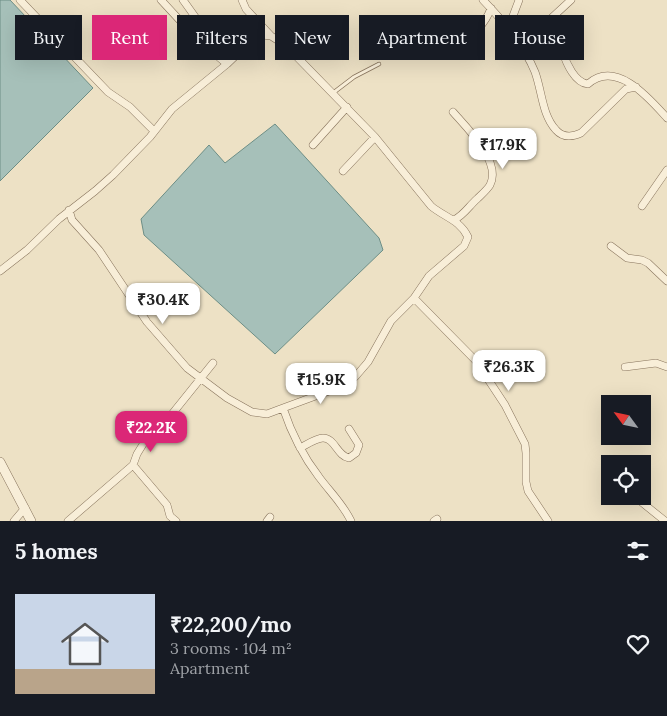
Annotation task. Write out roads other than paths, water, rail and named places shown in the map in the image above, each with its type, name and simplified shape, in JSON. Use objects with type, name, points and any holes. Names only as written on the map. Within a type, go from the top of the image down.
[{"type":"street","points":[[20,0],[108,92],[130,107],[154,131]]},
{"type":"street","points":[[161,0],[177,17]]},
{"type":"street","points":[[183,0],[194,15]]},
{"type":"street","points":[[242,0],[246,9],[270,36]]},
{"type":"street","points":[[483,0],[497,15]]},
{"type":"street","points":[[513,15],[519,0]]},
{"type":"street","points":[[555,15],[571,0]]},
{"type":"street","points":[[485,20],[491,8]]},
{"type":"street","points":[[0,271],[27,250],[52,224],[69,210],[95,191],[113,175],[172,109],[253,40],[262,35],[270,36],[280,41],[297,57],[375,137],[431,206],[441,215],[454,220],[466,233],[468,240],[429,276],[414,298],[391,321],[368,362],[355,377],[329,391],[266,414],[252,412],[234,403],[200,379],[174,355],[147,322],[99,250],[72,220],[69,210]]},
{"type":"street","points":[[222,60],[227,64]]},
{"type":"street","points":[[528,60],[534,71],[546,113],[557,131],[568,137],[580,133],[626,89],[636,87]]},
{"type":"street","points":[[567,60],[571,70],[581,82],[588,84],[602,76],[623,78],[636,87],[667,118]]},
{"type":"street","points":[[314,145],[347,107]]},
{"type":"street","points":[[453,112],[485,151],[489,158],[492,175],[488,188],[461,216],[454,220]]},
{"type":"street","points":[[342,171],[375,137]]},
{"type":"street","points":[[642,206],[667,170]]},
{"type":"street","points":[[612,246],[627,258],[642,260],[648,263],[667,280]]},
{"type":"street","points":[[414,298],[466,348],[492,384],[525,444],[528,491],[548,521]]},
{"type":"street","points":[[68,521],[133,465],[145,441],[164,424],[213,363]]},
{"type":"street","points":[[625,367],[656,363],[667,367]]},
{"type":"street","points":[[283,408],[292,434],[300,448],[317,475],[347,512],[351,521]]},
{"type":"street","points":[[300,448],[325,438],[333,443],[342,456],[349,458],[356,454],[359,445],[349,429]]},
{"type":"street","points":[[0,462],[31,521]]},
{"type":"street","points":[[133,465],[167,505],[170,516],[176,521]]},
{"type":"street","points":[[645,505],[665,521]]},
{"type":"street","points":[[14,521],[25,508]]},
{"type":"lane","points":[[333,93],[354,77],[380,64]]},
{"type":"water","points":[[0,0],[10,0],[24,15],[15,15],[15,60],[67,60],[93,88],[0,181]]},
{"type":"water","points":[[275,124],[379,238],[383,250],[275,354],[144,235],[141,219],[209,145],[225,163]]}]
